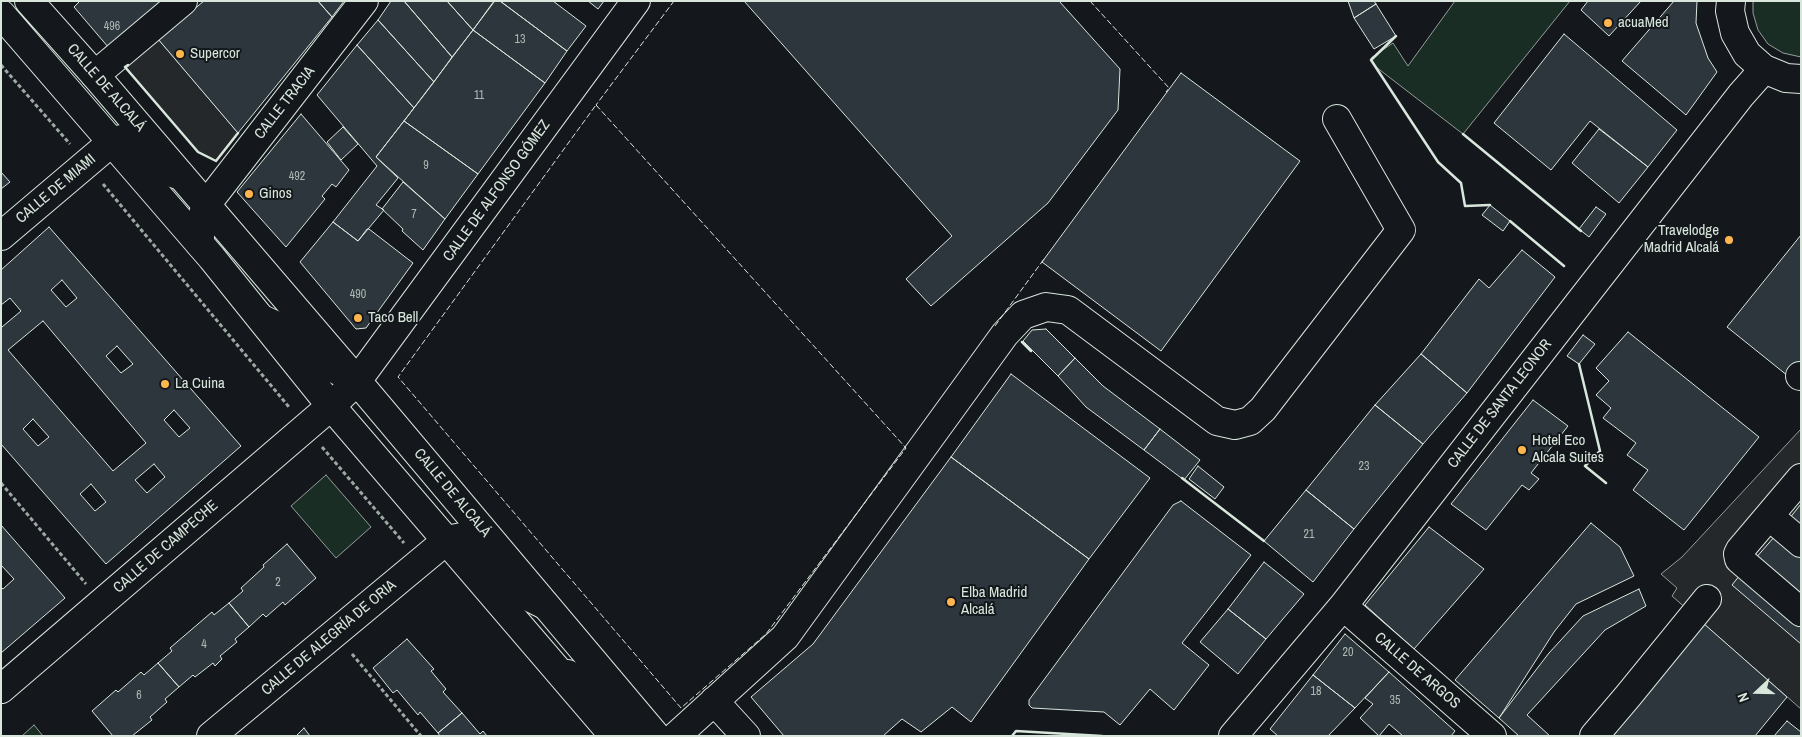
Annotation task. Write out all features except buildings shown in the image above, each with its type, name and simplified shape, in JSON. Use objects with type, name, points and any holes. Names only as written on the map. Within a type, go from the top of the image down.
[{"type":"street","name":"CALLE DE ALCALÁ","points":[[29,1],[95,75],[357,381],[656,736]]},
{"type":"street","points":[[95,75],[183,1]]},
{"type":"street","name":"CALLE TRACIA","points":[[206,205],[364,1]]},
{"type":"street","name":"CALLE DE ALFONSO GÓMEZ","points":[[357,381],[636,1]]},
{"type":"street","points":[[1731,1],[1730,11],[1735,33],[1746,54],[1764,69],[1786,78],[1801,79]]},
{"type":"street","name":"CALLE DE ALCALÁ","points":[[1,14],[200,244],[331,406],[614,736]]},
{"type":"street","name":"CALLE DE SANTA LEONOR","points":[[1233,736],[1343,606],[1741,95],[1764,69]]},
{"type":"street","points":[[676,736],[785,637],[1005,334],[1023,315],[1046,307],[1068,310],[1218,422],[1235,425],[1250,421],[1263,409],[1401,230],[1337,118]]},
{"type":"street","name":"CALLE DE ALCALÁ","points":[[112,142],[121,139],[132,144],[150,166],[181,176]]},
{"type":"street","name":"CALLE DE MIAMI","points":[[1,236],[112,142]]},
{"type":"street","points":[[200,244],[200,224],[206,205]]},
{"type":"street","name":"CALLE DE ALCALÁ","points":[[262,319],[290,332],[314,358],[357,381]]},
{"type":"street","points":[[331,406],[357,381]]},
{"type":"street","name":"CALLE DE CAMPECHE","points":[[1,689],[331,406]]},
{"type":"street","points":[[1801,478],[1738,554],[1739,559],[1801,612]]},
{"type":"street","points":[[1768,516],[1801,544]]},
{"type":"street","name":"CALLE DE ALCALÁ","points":[[447,540],[467,536],[509,587],[546,605]]},
{"type":"street","name":"CALLE DE ALEGRÍA DE ORIA","points":[[211,736],[447,540]]},
{"type":"street","points":[[1594,736],[1707,599]]},
{"type":"street","name":"CALLE DE ARGOS","points":[[1343,606],[1492,736]]},
{"type":"street","name":"CALLE DE ALCALÁ","points":[[551,661],[651,736]]},
{"type":"street","points":[[714,701],[746,736]]},
{"type":"path","points":[[1,65],[87,164],[306,428],[420,561]]},
{"type":"path","points":[[1,483],[88,586]]},
{"type":"path","points":[[335,634],[421,736]]},
{"type":"green space","points":[[1455,1],[1570,1],[1463,134],[1376,67],[1371,58],[1393,43],[1408,66]]},
{"type":"green space","points":[[1753,1],[1801,1],[1801,57],[1783,53],[1768,44],[1758,30],[1753,13]]},
{"type":"green space","points":[[326,475],[371,527],[336,558],[291,506]]},
{"type":"green space","points":[[34,725],[43,736],[22,736]]},
{"type":"shaded area","points":[[158,39],[238,133],[216,161],[198,152],[125,67]]},
{"type":"shaded area","points":[[1801,429],[1801,709],[1672,596],[1677,588],[1661,574],[1682,557]]},
{"type":"fence","points":[[598,107],[596,105],[674,1]]},
{"type":"fence","points":[[1090,1],[1169,88],[1166,92]]},
{"type":"fence","points":[[596,105],[906,448],[766,634],[681,708],[398,377],[596,105]]},
{"type":"fence","points":[[995,326],[1044,259]]},
{"type":"wall","points":[[1396,36],[1371,60],[1438,162],[1461,183],[1465,206],[1490,205]]},
{"type":"wall","points":[[128,65],[125,67],[198,152],[216,161],[238,133]]},
{"type":"wall","points":[[1463,134],[1581,231]]},
{"type":"wall","points":[[1510,221],[1564,266]]},
{"type":"wall","points":[[1022,342],[1031,351]]},
{"type":"wall","points":[[1579,364],[1600,451],[1585,466],[1606,483]]},
{"type":"wall","points":[[1182,478],[1264,541]]},
{"type":"wall","points":[[1012,736],[1016,731],[1102,736]]},
{"type":"place","name":"acuaMed","points":[[1608,23]]},
{"type":"place","name":"Supercor","points":[[180,54]]},
{"type":"place","name":"Ginos","points":[[249,194]]},
{"type":"place","name":"Travelodge Madrid Alcalá","points":[[1729,240]]},
{"type":"place","name":"Taco Bell","points":[[358,318]]},
{"type":"place","name":"La Cuina","points":[[165,384]]},
{"type":"place","name":"Hotel Eco Alcala Suites","points":[[1522,450]]},
{"type":"place","name":"Elba Madrid Alcalá","points":[[951,602]]}]
